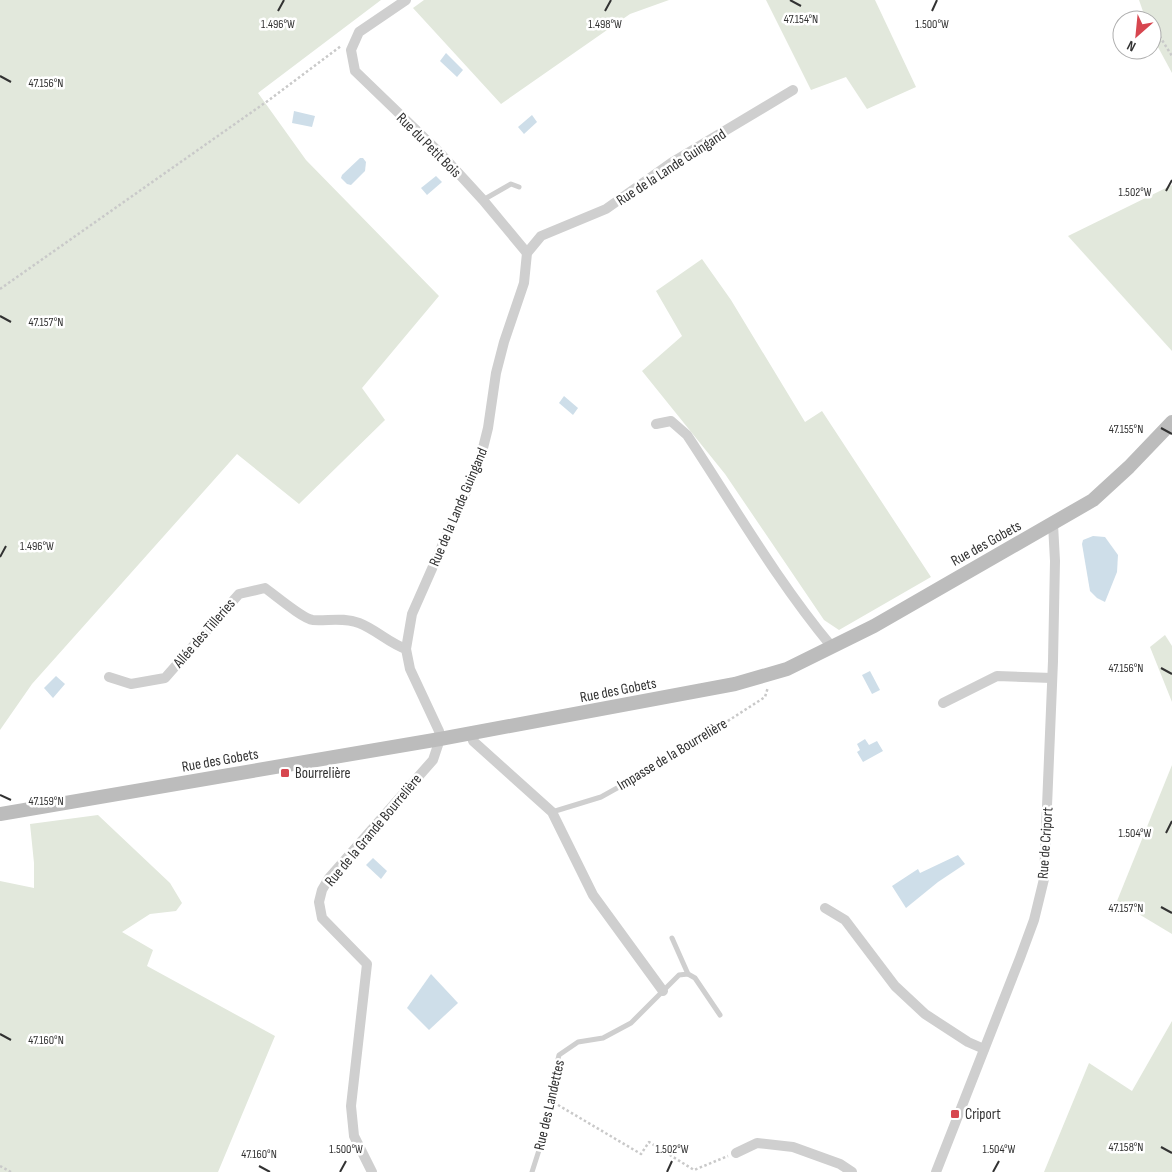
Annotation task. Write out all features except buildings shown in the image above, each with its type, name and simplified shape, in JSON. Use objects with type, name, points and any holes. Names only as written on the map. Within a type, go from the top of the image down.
[{"type":"main road","name":"Rue des Gobets","points":[[0,814],[471,734],[735,684],[787,669],[874,626],[1093,500],[1172,422]]},
{"type":"street","points":[[359,32],[406,0]]},
{"type":"street","name":"Rue du Petit Bois","points":[[359,32],[352,50],[354,71],[439,152],[483,200],[527,253]]},
{"type":"street","name":"Rue de la Lande Guingand","points":[[440,739],[439,731],[410,669],[406,648],[412,614],[480,460],[488,428],[496,373],[504,342],[524,283],[527,253],[541,236],[606,209],[671,163],[793,90]]},
{"type":"street","points":[[656,424],[670,422],[686,435],[780,580],[807,618],[832,647]]},
{"type":"street","name":"Rue de Criport","points":[[936,1172],[1031,928],[1044,878],[1055,561],[1053,524]]},
{"type":"street","name":"Allée des Tilleries","points":[[109,677],[131,684],[164,678],[239,594],[265,588],[311,620],[336,619],[357,622],[383,635],[399,646],[406,648]]},
{"type":"street","points":[[943,703],[997,676],[1052,678]]},
{"type":"street","points":[[471,734],[473,741],[552,812],[593,895],[663,991]]},
{"type":"street","name":"Rue de la Grande Bourrelière","points":[[372,1172],[354,1136],[351,1106],[367,964],[322,918],[319,902],[322,890],[329,878],[433,760],[440,739]]},
{"type":"street","points":[[825,908],[846,920],[895,986],[926,1014],[968,1042],[984,1049]]},
{"type":"street","points":[[736,1153],[757,1143],[793,1147],[840,1164],[852,1172]]},
{"type":"lane","points":[[483,200],[511,184],[519,187]]},
{"type":"lane","name":"Impasse de la Bourrelière","points":[[552,812],[601,797],[662,763]]},
{"type":"lane","points":[[672,938],[688,974],[695,978],[720,1014]]},
{"type":"lane","name":"Rue des Landettes","points":[[532,1172],[548,1119],[554,1074],[559,1055],[578,1042],[603,1038],[631,1023],[679,975],[688,974]]},
{"type":"path","points":[[0,289],[268,100],[359,32]]},
{"type":"path","points":[[1162,40],[1172,56]]},
{"type":"path","name":"Impasse de la Bourrelière","points":[[662,763],[765,696],[771,674]]},
{"type":"path","points":[[551,1100],[641,1154],[649,1142],[694,1170],[736,1153]]},
{"type":"path","points":[[0,1166],[11,1172]]},
{"type":"shaded area","points":[[0,0],[381,0],[258,93],[306,160],[439,296],[362,388],[385,420],[299,504],[237,454],[32,684],[0,730]]},
{"type":"shaded area","points":[[424,0],[669,0],[630,14],[501,104],[413,8]]},
{"type":"shaded area","points":[[766,0],[875,0],[916,87],[867,109],[846,77],[811,90]]},
{"type":"shaded area","points":[[1139,0],[1172,0],[1172,73],[1162,54],[1162,10],[1142,10]]},
{"type":"shaded area","points":[[446,53],[463,70],[457,77],[440,61]]},
{"type":"shaded area","points":[[294,111],[315,116],[312,127],[292,123]]},
{"type":"shaded area","points":[[532,115],[537,122],[524,134],[518,127]]},
{"type":"shaded area","points":[[360,158],[363,158],[366,162],[365,171],[351,185],[347,184],[341,178],[342,175]]},
{"type":"shaded area","points":[[436,176],[442,182],[427,195],[421,188]]},
{"type":"shaded area","points":[[1172,185],[1172,351],[1068,236]]},
{"type":"shaded area","points":[[702,259],[731,300],[805,422],[822,411],[931,577],[839,630],[824,620],[725,474],[642,371],[682,336],[656,291]]},
{"type":"shaded area","points":[[564,396],[578,408],[573,415],[559,403]]},
{"type":"shaded area","points":[[1093,536],[1105,537],[1118,555],[1117,572],[1105,602],[1097,598],[1090,591],[1082,544],[1083,540]]},
{"type":"shaded area","points":[[1165,635],[1172,646],[1172,702],[1150,647]]},
{"type":"shaded area","points":[[870,671],[880,690],[872,694],[862,675]]},
{"type":"shaded area","points":[[56,676],[65,684],[53,698],[44,688]]},
{"type":"shaded area","points":[[865,739],[869,745],[877,741],[883,751],[863,762],[857,752],[860,750],[857,744]]},
{"type":"shaded area","points":[[1172,765],[1172,934],[1117,901]]},
{"type":"shaded area","points":[[98,815],[170,883],[182,903],[176,911],[150,914],[122,932],[153,950],[147,966],[275,1036],[218,1172],[0,1172],[0,881],[34,888],[34,863],[30,824]]},
{"type":"shaded area","points":[[958,855],[965,864],[938,882],[906,908],[892,886],[918,869],[920,873]]},
{"type":"shaded area","points":[[373,858],[387,871],[381,879],[366,865]]},
{"type":"shaded area","points":[[431,974],[458,1003],[429,1030],[407,1008]]},
{"type":"shaded area","points":[[1172,1021],[1172,1172],[1044,1172],[1089,1063],[1132,1091]]},
{"type":"place","name":"Bourrelière","points":[[285,773]]},
{"type":"place","name":"Criport","points":[[955,1114]]}]
